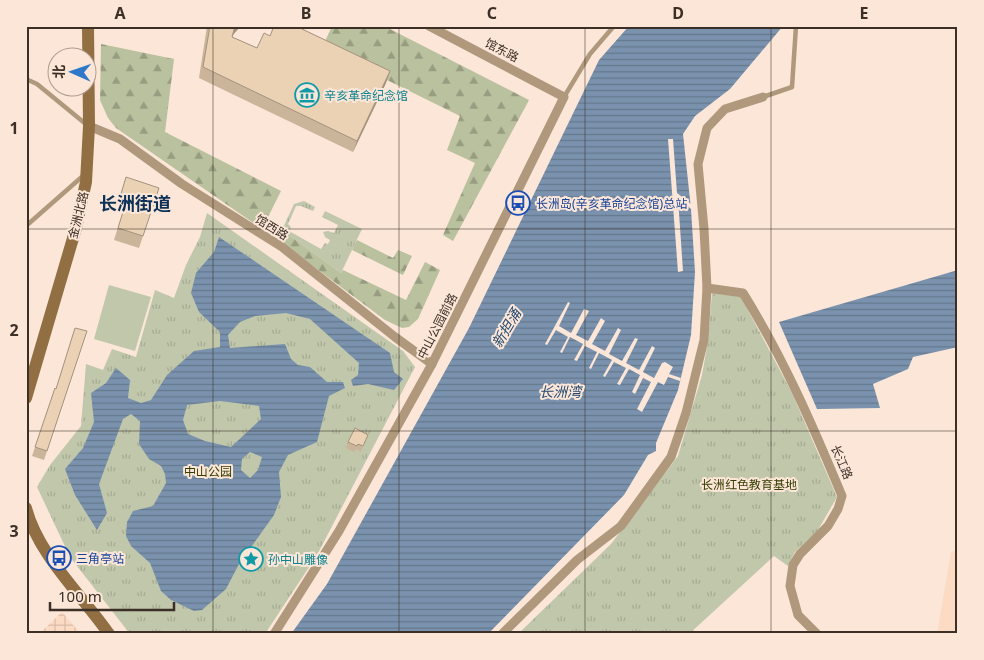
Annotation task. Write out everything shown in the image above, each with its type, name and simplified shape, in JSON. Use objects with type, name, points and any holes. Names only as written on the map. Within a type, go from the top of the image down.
[{"type":"main road","name":"金洲北路","points":[[26,398],[83,199],[87,173],[89,126],[88,26]]},
{"type":"main road","points":[[26,508],[28,522],[103,632]]},
{"type":"street","name":"馆东路","points":[[429,26],[564,96]]},
{"type":"street","name":"中山公园前路","points":[[274,634],[338,531],[432,364],[564,96]]},
{"type":"street","points":[[502,634],[577,560],[621,526],[671,457],[686,413],[704,340],[707,288],[698,164],[706,128],[725,108],[763,97]]},
{"type":"street","name":"馆西路","points":[[89,126],[109,133],[125,142],[182,184],[282,247],[432,364]]},
{"type":"street","name":"长江路","points":[[707,288],[743,293],[763,325],[799,396],[842,496],[828,526],[800,554],[793,565],[790,586],[798,615],[817,634]]},
{"type":"street","points":[[26,535],[40,540]]},
{"type":"lane","name":"中山公园前路","points":[[564,96],[590,54],[614,26]]},
{"type":"lane","points":[[763,97],[792,87],[796,26]]},
{"type":"lane","points":[[26,79],[37,84],[89,126]]},
{"type":"lane","points":[[26,226],[87,173]]},
{"type":"shaded area","points":[[958,549],[958,634],[937,634],[951,552]]},
{"type":"shaded area","points":[[62,612],[81,634],[39,634]]},
{"type":"green space","points":[[332,26],[384,26],[529,100],[453,241],[443,235],[475,163],[447,150],[460,116],[322,48]]},
{"type":"green space","points":[[101,44],[174,59],[165,132],[281,191],[262,229],[116,128],[108,118],[100,100]]},
{"type":"green space","points":[[304,201],[315,207],[313,211],[296,206],[288,224],[291,227],[289,231],[321,249],[330,240],[325,237],[323,232],[334,233],[338,225],[322,217],[325,211],[362,229],[341,273],[282,230],[294,204]]},
{"type":"green space","name":"中山公园","points":[[207,213],[403,351],[415,367],[317,555],[265,634],[130,634],[70,557],[37,487],[50,465],[81,426],[86,364],[103,370],[112,349],[136,357],[155,290],[174,298],[186,265],[200,237]]},
{"type":"green space","points":[[282,230],[341,273],[343,270],[406,300],[425,262],[440,270],[418,319],[409,327],[402,328],[385,320],[277,239]]},
{"type":"green space","points":[[357,240],[393,258],[398,250],[412,256],[403,275],[352,250]]},
{"type":"green space","points":[[109,285],[151,297],[135,351],[94,339]]},
{"type":"green space","name":"长洲红色教育基地","points":[[712,293],[741,297],[792,393],[837,497],[818,530],[795,552],[788,566],[774,556],[689,634],[518,634],[611,544],[678,456],[702,375],[708,341]]},
{"type":"water","name":"长洲湾","points":[[629,26],[783,26],[730,89],[695,116],[683,134],[695,272],[691,335],[678,390],[656,443],[656,451],[648,455],[624,495],[488,634],[291,634],[327,584],[469,328],[599,60]]},
{"type":"water","points":[[219,237],[390,353],[394,372],[403,379],[394,390],[368,384],[353,386],[351,380],[358,375],[359,363],[310,319],[286,313],[255,316],[240,322],[228,335],[230,348],[285,344],[291,359],[298,365],[310,367],[327,382],[343,382],[345,388],[329,396],[317,442],[288,455],[279,472],[281,497],[274,515],[239,564],[226,589],[202,610],[194,611],[171,600],[161,591],[150,563],[131,546],[126,536],[127,522],[133,511],[153,506],[166,483],[165,474],[161,466],[149,459],[139,444],[140,421],[131,414],[123,419],[99,484],[107,513],[97,530],[75,495],[65,469],[83,448],[94,422],[91,393],[106,383],[116,368],[130,380],[128,398],[141,403],[151,400],[167,375],[194,351],[220,347],[220,332],[199,312],[191,293],[196,273],[214,252]],"holes":[[[220,401],[259,406],[261,419],[231,447],[205,441],[188,434],[183,420],[187,405]],[[250,452],[262,457],[258,470],[250,478],[241,470],[242,459]]]},
{"type":"water","points":[[958,270],[958,347],[913,357],[908,369],[873,384],[880,408],[817,409],[779,322]]},
{"type":"pier","points":[[668,139],[673,139],[677,193],[691,204],[691,209],[678,198],[683,271],[678,272]]},
{"type":"pier","points":[[568,302],[570,303],[559,326],[571,333],[584,309],[589,311],[576,335],[588,341],[601,318],[605,321],[592,344],[605,351],[618,328],[621,330],[609,354],[622,361],[635,338],[638,339],[626,363],[639,370],[652,346],[655,348],[643,372],[654,378],[662,363],[665,362],[673,367],[669,374],[681,378],[680,381],[668,377],[664,385],[658,382],[642,412],[637,409],[651,382],[643,378],[635,394],[632,392],[640,375],[629,369],[620,385],[617,384],[626,368],[614,362],[605,377],[603,376],[612,360],[599,353],[591,369],[589,368],[597,352],[585,346],[577,361],[574,360],[583,344],[570,337],[562,353],[560,352],[568,337],[556,330],[547,345],[545,344]]},
{"type":"building","name":"辛亥革命纪念馆","points":[[210,26],[235,26],[232,37],[257,48],[264,33],[270,36],[274,26],[302,26],[302,29],[390,71],[357,141],[203,67]]},
{"type":"building","points":[[126,177],[159,188],[143,236],[118,228],[128,196],[121,194]]},
{"type":"building","points":[[75,328],[87,331],[47,451],[35,447]]},
{"type":"building","points":[[355,428],[368,435],[363,446],[358,444],[357,446],[348,442]]},
{"type":"place","name":"辛亥革命纪念馆","points":[[307,95]]},
{"type":"place","name":"长洲岛(辛亥革命纪念馆)总站","points":[[518,203]]},
{"type":"place","name":"三角亭站","points":[[59,558]]},
{"type":"place","name":"孙中山雕像","points":[[251,559]]},
{"type":"district","name":"长洲街道","points":[[135,203]]},
{"type":"water label","name":"新担涌","points":[[506,328]]}]
